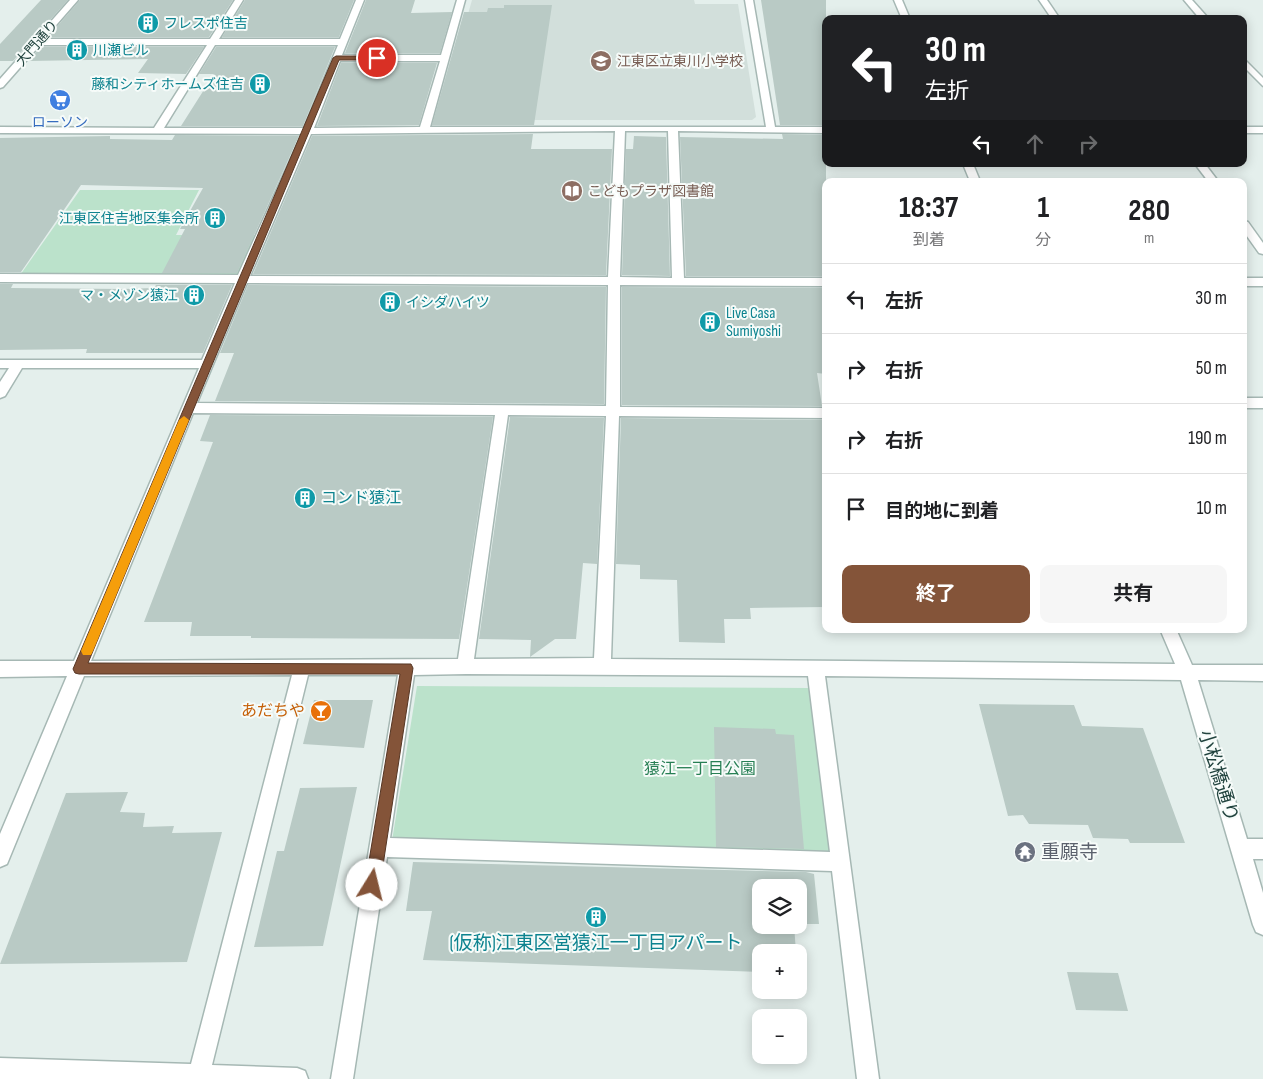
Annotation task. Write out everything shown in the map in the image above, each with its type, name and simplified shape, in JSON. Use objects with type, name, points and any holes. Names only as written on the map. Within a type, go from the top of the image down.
[{"type":"street","name":"大門通り","points":[[0,85],[74,0]]},
{"type":"street","points":[[158,131],[239,0]]},
{"type":"street","points":[[0,857],[242,280],[307,131],[360,0]]},
{"type":"street","points":[[425,128],[461,0]]},
{"type":"street","points":[[748,0],[772,130]]},
{"type":"street","points":[[898,0],[904,15]]},
{"type":"street","points":[[1044,0],[1053,15]]},
{"type":"street","points":[[1188,0],[1201,15]]},
{"type":"street","points":[[38,42],[343,42]]},
{"type":"street","points":[[336,58],[445,58]]},
{"type":"street","points":[[1247,65],[1263,83]]},
{"type":"street","points":[[0,130],[307,131],[425,128],[620,128],[822,130]]},
{"type":"street","points":[[602,666],[613,411],[614,282],[620,128]]},
{"type":"street","points":[[673,130],[678,282]]},
{"type":"street","points":[[1247,130],[1263,130]]},
{"type":"street","points":[[1202,167],[1211,178]]},
{"type":"street","points":[[1247,228],[1263,251]]},
{"type":"street","points":[[0,278],[822,282]]},
{"type":"street","points":[[1247,282],[1263,282]]},
{"type":"street","points":[[0,364],[207,364]]},
{"type":"street","points":[[0,393],[18,364]]},
{"type":"street","points":[[1247,403],[1263,403]]},
{"type":"street","points":[[189,408],[822,413]]},
{"type":"street","points":[[465,667],[502,411]]},
{"type":"street","name":"小松橋通り","points":[[1170,633],[1187,673],[1263,925]]},
{"type":"street","points":[[0,669],[602,666],[1263,673]]},
{"type":"street","points":[[199,1077],[302,667]]},
{"type":"street","points":[[342,1079],[407,668]]},
{"type":"street","points":[[816,669],[868,1079]]},
{"type":"street","points":[[378,847],[840,862]]},
{"type":"street","points":[[1240,849],[1263,849]]},
{"type":"street","points":[[0,1069],[297,1079]]},
{"type":"shaded area","name":"江東区立東川小学校","points":[[472,0],[694,0],[695,4],[738,4],[756,117],[752,120],[438,120]]},
{"type":"green space","points":[[80,190],[199,190],[176,235],[262,235],[242,280],[18,278]]},
{"type":"green space","name":"猿江一丁目公園","points":[[417,686],[809,688],[831,853],[392,841]]},
{"type":"building","points":[[41,0],[68,0],[13,61],[0,61],[0,44]]},
{"type":"building","name":"フレスポ住吉","points":[[80,0],[233,0],[209,37],[48,37]]},
{"type":"building","points":[[245,0],[354,0],[339,37],[222,37]]},
{"type":"building","points":[[366,0],[415,0],[411,13],[452,12],[440,53],[345,53]]},
{"type":"building","points":[[761,0],[826,0],[826,15],[822,15],[822,125],[780,125]]},
{"type":"building","points":[[504,5],[552,5],[534,125],[432,125],[464,12],[487,12],[488,8],[504,8]]},
{"type":"building","points":[[41,47],[204,47],[186,74],[138,73],[148,59],[28,61]]},
{"type":"building","points":[[216,47],[335,47],[303,126],[181,126],[214,74],[199,74]]},
{"type":"building","points":[[341,63],[437,63],[419,125],[317,126]]},
{"type":"building","points":[[533,134],[531,149],[612,149],[606,275],[253,274],[312,136]]},
{"type":"building","points":[[782,134],[822,135],[822,167],[826,167],[826,178],[822,178],[822,276],[686,276],[680,137],[783,139]]},
{"type":"building","points":[[175,135],[299,136],[237,273],[162,273],[185,229],[180,229],[203,188],[81,185],[21,272],[0,272],[0,138],[110,136],[110,139],[172,140]]},
{"type":"building","points":[[634,136],[666,137],[670,276],[622,275],[626,149],[633,149]]},
{"type":"building","points":[[0,284],[13,284],[11,288],[123,289],[154,288],[156,285],[232,285],[203,353],[86,353],[87,349],[0,350]]},
{"type":"building","points":[[248,285],[606,287],[604,404],[215,401],[234,353],[220,353]]},
{"type":"building","points":[[622,287],[822,288],[822,374],[817,373],[822,406],[622,405]]},
{"type":"building","points":[[210,415],[493,417],[459,639],[190,636],[192,622],[144,622],[213,442],[200,441]]},
{"type":"building","points":[[510,417],[604,418],[597,564],[583,563],[576,639],[555,639],[530,657],[531,640],[479,639]]},
{"type":"building","points":[[621,418],[822,420],[822,607],[750,608],[751,619],[724,619],[725,643],[679,642],[677,580],[640,579],[640,565],[616,564]]},
{"type":"building","points":[[314,700],[373,700],[364,748],[303,744]]},
{"type":"building","points":[[979,704],[1074,705],[1082,726],[1143,728],[1185,843],[1130,843],[1128,839],[1093,838],[1088,825],[1029,824],[1023,815],[1008,816]]},
{"type":"building","points":[[714,727],[775,729],[776,734],[794,735],[804,849],[716,847]]},
{"type":"building","points":[[357,787],[323,946],[254,947],[277,851],[284,851],[300,788]]},
{"type":"building","points":[[128,792],[120,812],[145,813],[143,827],[174,826],[172,833],[222,832],[187,962],[0,964],[66,793]]},
{"type":"building","name":"(仮称)江東区営猿江一丁目アパート","points":[[413,862],[806,872],[814,874],[819,924],[807,924],[807,879],[752,879],[752,934],[795,934],[795,944],[752,944],[752,972],[423,960],[432,911],[406,911]]},
{"type":"building","points":[[1067,972],[1118,973],[1128,1011],[1076,1010]]},
{"type":"slow traffic","points":[[87,651],[184,420]]},
{"type":"place","name":"フレスポ住吉","points":[[148,23]]},
{"type":"place","name":"川瀬ビル","points":[[77,50]]},
{"type":"place","name":"江東区立東川小学校","points":[[601,61]]},
{"type":"place","name":"藤和シティホームズ住吉","points":[[260,84]]},
{"type":"place","name":"ローソン","points":[[60,100]]},
{"type":"place","name":"こどもプラザ図書館","points":[[572,191]]},
{"type":"place","name":"江東区住吉地区集会所","points":[[215,218]]},
{"type":"place","name":"マ・メゾン猿江","points":[[194,295]]},
{"type":"place","name":"イシダハイツ","points":[[390,302]]},
{"type":"place","name":"Live Casa Sumiyoshi","points":[[710,322]]},
{"type":"place","name":"コンド猿江","points":[[305,498]]},
{"type":"place","name":"あだちや","points":[[321,711]]},
{"type":"place","name":"重願寺","points":[[1025,852]]},
{"type":"place","name":"(仮称)江東区営猿江一丁目アパート","points":[[596,917]]},
{"type":"route","points":[[372,885],[407,668],[79,669],[242,280],[310,125],[336,58],[377,58]]}]
